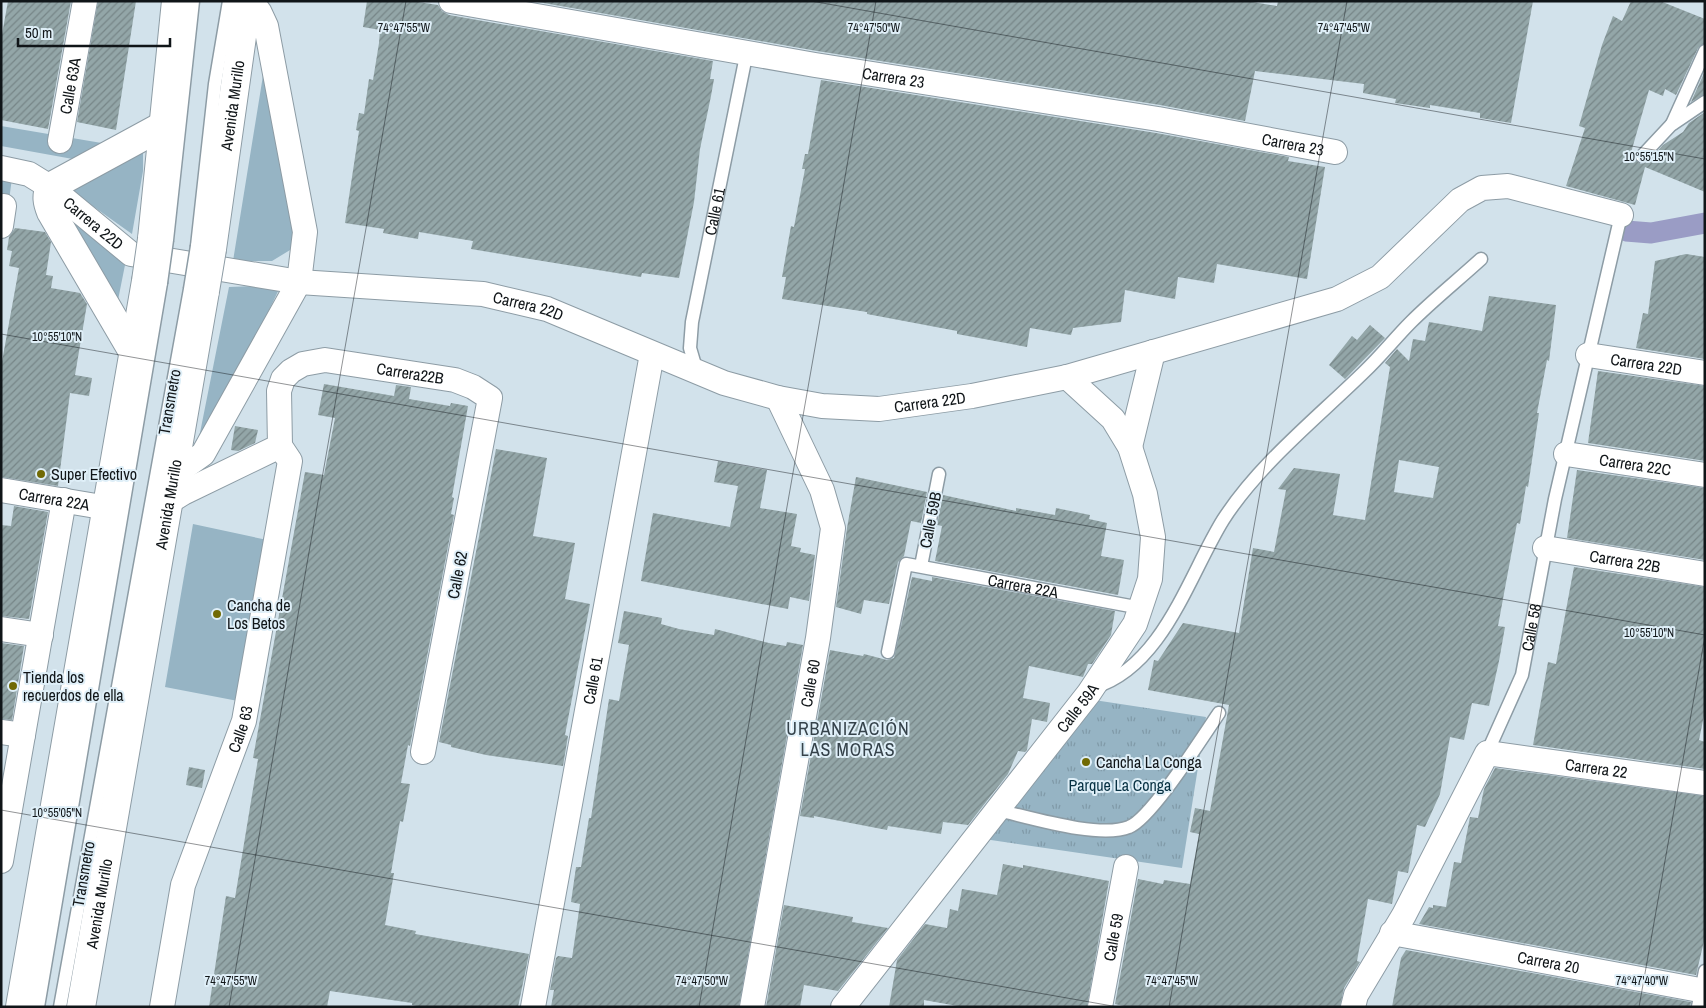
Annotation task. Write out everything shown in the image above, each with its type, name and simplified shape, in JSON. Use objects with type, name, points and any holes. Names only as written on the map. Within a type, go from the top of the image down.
[{"type":"main road","points":[[20,1007],[108,508],[133,352],[153,282],[159,240],[164,125],[176,1]]},
{"type":"main road","name":"Avenida Murillo","points":[[81,1007],[172,476],[197,290],[240,4]]},
{"type":"main road","points":[[133,352],[47,203],[50,186],[164,125]]},
{"type":"street","name":"Calle 63A","points":[[60,141],[85,1]]},
{"type":"street","name":"Carrera 23","points":[[451,1],[815,65],[1167,121],[1334,152]]},
{"type":"street","points":[[172,476],[203,454],[299,282],[305,232],[266,26],[259,11],[240,4]]},
{"type":"street","name":"Carrera 22D","points":[[1,168],[29,174],[50,186],[123,250],[131,254],[299,282],[483,294],[547,309],[724,383],[778,398],[822,406],[879,409],[972,396],[1067,377],[1337,299],[1380,277],[1460,200],[1482,188],[1508,186],[1621,215]]},
{"type":"street","points":[[1130,447],[1153,352]]},
{"type":"street","name":"Calle 61","points":[[533,1007],[652,354]]},
{"type":"street","name":"Carrera 22D","points":[[1588,355],[1705,373]]},
{"type":"street","name":"Carrera22B","points":[[280,446],[279,391],[283,379],[291,371],[303,364],[325,360],[455,380],[473,387],[490,398]]},
{"type":"street","name":"Calle 59A","points":[[843,1007],[1093,688],[1135,624],[1141,608],[1150,579],[1153,537],[1145,494],[1130,447],[1113,419],[1067,377]]},
{"type":"street","name":"Calle 62","points":[[422,752],[490,398]]},
{"type":"street","name":"Calle 60","points":[[752,1007],[818,638],[833,528],[822,490],[778,398]]},
{"type":"street","points":[[167,503],[183,493],[280,446]]},
{"type":"street","name":"Calle 63","points":[[162,1007],[183,885],[244,721],[290,461],[280,446]]},
{"type":"street","name":"Carrera 22C","points":[[1566,454],[1705,475]]},
{"type":"street","name":"Carrera 22A","points":[[1,490],[108,508]]},
{"type":"street","points":[[1,861],[12,734],[41,635],[64,500]]},
{"type":"street","name":"Carrera 22B","points":[[1545,548],[1705,574]]},
{"type":"street","points":[[1,629],[41,635]]},
{"type":"street","name":"Carrera 22","points":[[1487,752],[1705,784]]},
{"type":"street","name":"Calle 58","points":[[1353,1007],[1356,995],[1438,852],[1487,752]]},
{"type":"street","name":"Calle 59","points":[[1100,1007],[1126,866]]},
{"type":"street","name":"Carrera 20","points":[[1392,933],[1702,990]]},
{"type":"lane","points":[[159,240],[194,1]]},
{"type":"lane","points":[[1671,125],[1705,51]]},
{"type":"lane","name":"Calle 61","points":[[697,372],[690,348],[692,322],[747,52]]},
{"type":"lane","points":[[1642,156],[1671,125],[1705,102]]},
{"type":"lane","name":"Calle 58","points":[[1487,752],[1522,675],[1545,548],[1621,215]]},
{"type":"lane","points":[[1093,688],[1112,682],[1141,658],[1176,610],[1218,528],[1248,486],[1319,414],[1366,370],[1412,321],[1481,259]]},
{"type":"lane","name":"Transmetro","points":[[38,1007],[153,282]]},
{"type":"lane","name":"Transmetro","points":[[60,1007],[197,290]]},
{"type":"lane","name":"Calle 59B","points":[[921,566],[939,474]]},
{"type":"lane","name":"Carrera 22A","points":[[906,564],[1141,608]]},
{"type":"lane","name":"Calle 59B","points":[[888,652],[906,564]]},
{"type":"lane","points":[[997,810],[1093,830],[1130,827],[1138,822],[1164,792],[1219,713]]},
{"type":"green space","points":[[266,57],[297,237],[295,247],[272,261],[233,261]]},
{"type":"green space","points":[[1,126],[143,150],[143,171],[132,234],[66,187],[96,177],[117,167],[1,146]]},
{"type":"green space","points":[[1,177],[12,178],[8,208],[1,207]]},
{"type":"green space","points":[[62,210],[125,265],[115,315]]},
{"type":"green space","points":[[281,285],[215,424],[196,453],[229,287]]},
{"type":"green space","name":"Cancha de Los Betos","points":[[193,524],[272,541],[238,701],[165,687]]},
{"type":"green space","name":"Parque La Conga","points":[[1094,700],[1206,717],[1182,868],[984,839]]},
{"type":"building","points":[[8,1],[71,1],[48,129],[1,120],[1,40]]},
{"type":"building","points":[[98,1],[136,1],[116,130],[77,122]]},
{"type":"building","points":[[367,1],[412,1],[438,5],[442,11],[449,15],[713,61],[710,79],[714,79],[700,149],[694,202],[679,278],[642,273],[641,277],[524,258],[471,249],[473,241],[419,232],[418,239],[383,233],[384,229],[345,223],[359,131],[356,130],[359,113],[364,114],[369,79],[373,80],[379,43],[380,30],[363,27]]},
{"type":"building","points":[[532,1],[1247,1],[1277,6],[1278,1],[1533,1],[1511,123],[1480,118],[1480,113],[1430,105],[1430,108],[1395,103],[1396,99],[1363,93],[1364,84],[1255,71],[1245,121],[1160,105],[817,51]]},
{"type":"building","points":[[1631,1],[1660,1],[1705,19],[1705,43],[1698,48],[1676,95],[1665,89],[1663,96],[1649,90],[1628,163],[1635,159],[1641,164],[1648,162],[1663,145],[1683,132],[1689,123],[1705,112],[1705,192],[1645,167],[1635,205],[1566,186],[1585,128],[1579,126],[1602,45],[1613,16],[1622,21]]},
{"type":"building","points":[[1705,71],[1705,94],[1691,102]]},
{"type":"building","points":[[821,80],[1156,133],[1289,157],[1288,161],[1325,167],[1307,279],[1217,264],[1214,283],[1178,277],[1175,299],[1125,290],[1121,322],[1073,328],[1071,335],[1030,328],[1027,347],[957,334],[957,331],[867,314],[867,312],[782,299],[786,277],[782,277],[791,226],[794,227],[805,169],[802,169],[805,154],[808,154]]},
{"type":"building","points":[[15,228],[45,232],[51,242],[46,275],[53,276],[51,288],[80,293],[87,304],[75,375],[92,378],[89,396],[70,393],[58,486],[1,477],[1,367],[19,268],[9,266],[12,251],[7,250],[9,237]]},
{"type":"building","points":[[1686,254],[1705,257],[1705,359],[1636,348],[1643,313],[1648,314],[1655,261]]},
{"type":"building","points":[[1489,296],[1556,305],[1549,361],[1547,360],[1537,413],[1539,413],[1528,487],[1526,486],[1520,524],[1517,523],[1498,626],[1505,627],[1499,661],[1489,706],[1472,703],[1464,740],[1450,737],[1440,794],[1425,827],[1417,825],[1408,873],[1398,871],[1392,904],[1368,899],[1357,961],[1360,962],[1344,988],[1340,1007],[1128,1007],[1115,1004],[1138,879],[1163,884],[1164,880],[1190,884],[1199,834],[1190,832],[1195,808],[1210,811],[1229,705],[1148,690],[1154,660],[1158,661],[1183,623],[1239,633],[1253,548],[1274,552],[1286,490],[1278,489],[1294,468],[1340,474],[1333,515],[1365,520],[1390,367],[1385,363],[1397,349],[1409,361],[1413,339],[1425,341],[1429,322],[1482,331]],"holes":[[[1399,460],[1439,467],[1433,498],[1394,492]]]},
{"type":"building","points":[[1370,325],[1385,338],[1345,379],[1329,365],[1352,336],[1357,340]]},
{"type":"building","points":[[1598,371],[1705,386],[1705,461],[1588,443]]},
{"type":"building","points":[[324,384],[394,396],[396,385],[411,387],[409,399],[450,406],[451,403],[468,406],[452,497],[454,498],[451,514],[454,515],[410,746],[408,745],[401,783],[410,784],[403,822],[400,821],[385,925],[416,931],[415,934],[529,954],[518,1007],[422,1007],[412,1005],[412,1003],[330,991],[327,1007],[209,1007],[226,896],[235,898],[258,759],[253,758],[305,472],[324,475],[335,418],[318,415]]},
{"type":"building","points":[[235,426],[258,430],[255,443],[238,451],[231,450]]},
{"type":"building","points":[[496,449],[547,458],[533,536],[575,543],[565,599],[590,604],[565,735],[568,736],[563,766],[486,755],[451,747],[451,745],[439,742]]},
{"type":"building","points":[[718,461],[767,470],[760,508],[797,514],[791,546],[801,548],[800,552],[815,555],[809,601],[790,597],[788,609],[641,581],[653,513],[730,527],[738,486],[714,482]]},
{"type":"building","points":[[1577,470],[1705,488],[1705,560],[1567,538]]},
{"type":"building","points":[[856,477],[927,492],[921,523],[911,521],[904,556],[898,562],[889,604],[864,600],[861,614],[836,607]]},
{"type":"building","points":[[943,495],[1016,511],[1016,508],[1055,515],[1056,508],[1090,515],[1089,519],[1107,523],[1101,556],[1124,560],[1118,595],[935,561],[942,526],[937,525]]},
{"type":"building","points":[[14,506],[48,512],[29,619],[1,616],[1,525],[11,526]]},
{"type":"building","points":[[1574,567],[1705,587],[1705,711],[1699,740],[1705,742],[1705,769],[1533,745],[1548,662],[1556,664]]},
{"type":"building","points":[[912,577],[932,581],[932,577],[1115,611],[1111,635],[1092,664],[1088,664],[1083,677],[1029,666],[1023,698],[1050,703],[1047,722],[1032,719],[1027,750],[1025,752],[1018,751],[1008,774],[968,825],[943,822],[941,834],[888,826],[887,830],[814,816],[814,818],[800,816],[830,650],[863,656],[864,654],[887,660],[894,658]]},
{"type":"building","points":[[624,611],[662,618],[661,624],[679,629],[714,635],[715,629],[769,643],[786,646],[787,642],[803,645],[739,1007],[551,1007],[554,990],[550,990],[556,958],[558,956],[572,958],[580,904],[571,902],[576,867],[581,867],[589,818],[591,818],[609,699],[619,701],[629,645],[618,643]]},
{"type":"building","points":[[1,643],[24,646],[12,720],[1,719]]},
{"type":"building","points":[[189,767],[205,770],[202,788],[186,785]]},
{"type":"building","points":[[1495,768],[1705,796],[1705,937],[1696,975],[1419,924],[1429,907],[1433,908],[1433,905],[1446,907],[1454,862],[1461,863],[1470,817],[1478,818],[1484,789]]},
{"type":"building","points":[[1003,864],[1023,868],[1023,865],[1109,881],[1087,1007],[963,1007],[924,1000],[924,1007],[889,1007],[897,960],[925,924],[947,928],[950,909],[958,911],[962,889],[997,895]]},
{"type":"building","points":[[784,905],[853,917],[852,922],[888,928],[838,991],[804,985],[800,1007],[766,1007]]},
{"type":"building","points":[[1406,950],[1691,1002],[1690,1007],[1392,1007],[1401,958]]},
{"type":"waterway","points":[[1626,231],[1651,233],[1705,223]]},
{"type":"place","name":"Super Efectivo","points":[[41,474]]},
{"type":"place","name":"Cancha de Los Betos","points":[[217,614]]},
{"type":"place","name":"Tienda los recuerdos de ella","points":[[13,686]]},
{"type":"place","name":"Cancha La Conga","points":[[1086,762]]},
{"type":"district","name":"URBANIZACIÓN LAS MORAS","points":[[848,738]]}]
